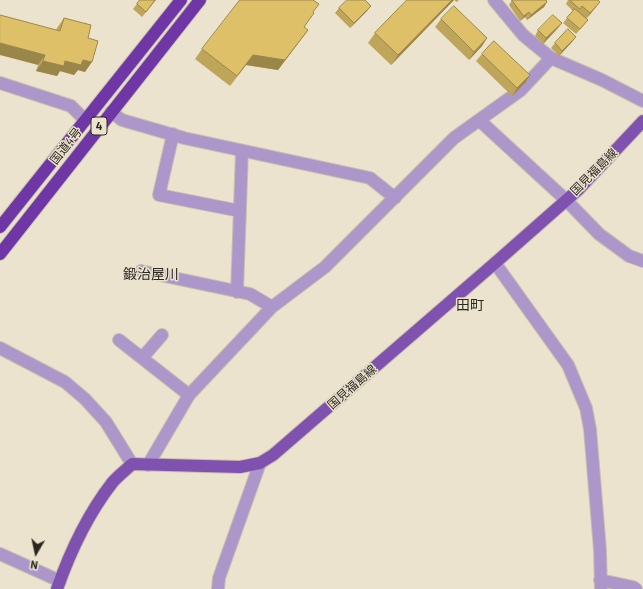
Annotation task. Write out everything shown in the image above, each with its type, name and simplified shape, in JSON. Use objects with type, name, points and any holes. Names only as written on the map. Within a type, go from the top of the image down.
[{"type":"highway","name":"国道4号","points":[[0,227],[182,0]]},
{"type":"highway","name":"国道4号","points":[[0,254],[200,0]]},
{"type":"main road","name":"国見福島線","points":[[132,464],[240,467],[260,463],[279,450],[495,264],[579,189],[643,121]]},
{"type":"main road","points":[[59,585],[80,534],[94,510],[113,482],[132,464]]},
{"type":"street","points":[[499,2],[523,35],[551,58],[602,80],[643,101]]},
{"type":"street","points":[[148,465],[189,395],[272,307],[325,267],[454,138],[496,110],[521,90],[551,58]]},
{"type":"street","points":[[0,83],[71,106],[85,120]]},
{"type":"street","points":[[111,112],[122,120],[173,134],[242,151],[370,178],[395,198]]},
{"type":"street","points":[[479,120],[566,200],[599,234],[629,256],[643,262]]},
{"type":"street","points":[[173,134],[159,195],[240,211]]},
{"type":"street","points":[[237,292],[242,151]]},
{"type":"street","points":[[495,264],[568,365],[586,408],[590,429],[600,550],[601,584],[633,587],[636,589]]},
{"type":"street","points":[[141,271],[250,294],[272,307]]},
{"type":"street","points":[[142,358],[162,335]]},
{"type":"street","points":[[119,340],[189,395]]},
{"type":"street","points":[[0,348],[65,382],[85,399],[106,422],[132,464]]},
{"type":"street","points":[[218,589],[219,578],[260,463]]},
{"type":"street","points":[[0,554],[59,585]]},
{"type":"building","points":[[140,0],[155,0],[146,12],[137,4]]},
{"type":"building","points":[[240,0],[313,0],[319,4],[304,27],[308,30],[285,60],[253,55],[237,76],[202,49]]},
{"type":"building","points":[[347,0],[365,0],[371,6],[354,23],[339,8]]},
{"type":"building","points":[[407,0],[452,0],[398,55],[375,33]]},
{"type":"building","points":[[512,0],[546,0],[547,2],[531,15],[529,12],[524,16]]},
{"type":"building","points":[[570,0],[598,0],[600,2],[590,13],[582,6],[580,9]]},
{"type":"building","points":[[454,6],[487,38],[474,52],[441,19]]},
{"type":"building","points":[[575,9],[588,20],[580,29],[567,18]]},
{"type":"building","points":[[0,15],[60,31],[64,18],[91,25],[88,38],[98,41],[92,62],[83,60],[81,65],[65,61],[64,66],[43,61],[45,55],[0,43]]},
{"type":"building","points":[[553,15],[562,23],[546,38],[538,30]]},
{"type":"building","points":[[568,29],[576,37],[562,51],[555,43]]},
{"type":"building","points":[[494,41],[530,75],[517,88],[482,54]]},
{"type":"district","name":"鍛治屋川","points":[[151,274]]},
{"type":"district","name":"田町","points":[[470,305]]}]
